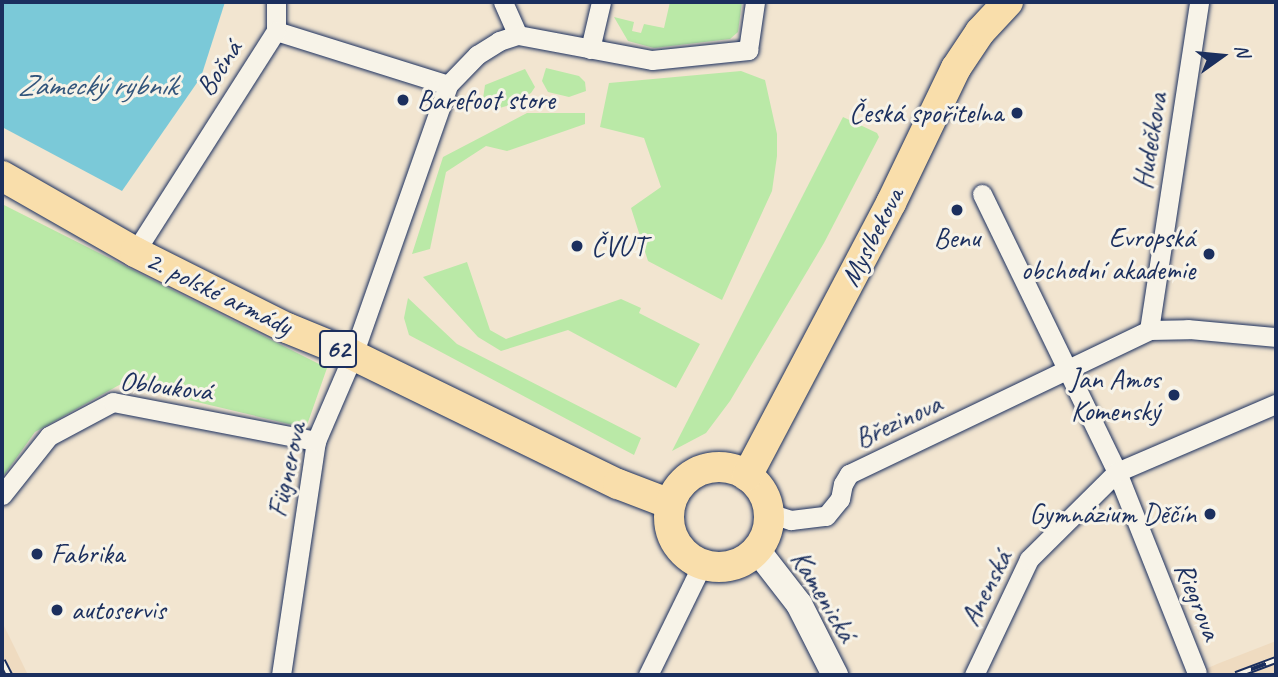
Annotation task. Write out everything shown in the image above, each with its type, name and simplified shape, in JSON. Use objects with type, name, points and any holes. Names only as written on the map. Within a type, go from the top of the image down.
[{"type":"main road","name":"Myslbekova","points":[[747,476],[891,202],[956,68],[980,32],[1006,3]]},
{"type":"main road","name":"2. polské armády","points":[[7,179],[135,252],[287,328],[353,355],[618,484],[670,505]]},
{"type":"main road","points":[[725,467],[747,476],[763,492],[769,513],[767,533],[757,550],[741,563],[722,568],[702,565],[681,551],[670,530],[670,505],[681,483],[701,470],[725,467]]},
{"type":"street","points":[[276,2],[276,31]]},
{"type":"street","points":[[503,2],[519,35]]},
{"type":"street","points":[[590,49],[601,2]]},
{"type":"street","points":[[448,85],[477,55],[499,41],[519,35],[652,60],[748,50],[755,2]]},
{"type":"street","name":"Hudečkova","points":[[1149,330],[1199,2]]},
{"type":"street","name":"Bočná","points":[[135,252],[276,31],[448,85]]},
{"type":"street","name":"Fügnerova","points":[[281,675],[316,441],[353,355],[448,85]]},
{"type":"street","name":"Riegrova","points":[[982,194],[1117,472],[1196,673]]},
{"type":"street","points":[[1067,371],[1149,330],[1188,329],[1276,337]]},
{"type":"street","name":"Březinova","points":[[769,513],[791,520],[826,516],[840,499],[843,484],[849,474],[1067,371]]},
{"type":"street","name":"Oblouková","points":[[2,495],[49,436],[113,402],[316,441]]},
{"type":"street","points":[[1117,472],[1276,404]]},
{"type":"street","name":"Anenská","points":[[974,675],[1028,559],[1117,472]]},
{"type":"street","name":"Kamenická","points":[[757,550],[799,604],[835,675]]},
{"type":"street","points":[[648,675],[702,565]]},
{"type":"shaded area","points":[[2,622],[10,638],[28,675],[2,675]]},
{"type":"shaded area","points":[[1276,641],[1276,675],[1192,675],[1217,664]]},
{"type":"green space","points":[[670,2],[742,2],[738,32],[730,39],[654,48],[628,41],[614,17],[634,22],[632,31],[641,33],[644,24],[664,28]]},
{"type":"green space","points":[[546,68],[579,76],[585,82],[586,91],[569,97],[548,92],[542,81]]},
{"type":"green space","points":[[525,69],[535,87],[531,93],[510,105],[496,109],[487,107],[483,99],[485,85]]},
{"type":"green space","points":[[741,71],[765,80],[777,134],[777,156],[772,191],[722,300],[648,261],[631,208],[661,187],[644,138],[600,127],[609,83]]},
{"type":"green space","points":[[527,113],[585,113],[585,124],[507,151],[486,146],[446,172],[430,249],[412,254],[443,157]]},
{"type":"green space","points":[[843,117],[877,133],[879,137],[824,243],[730,401],[706,433],[672,451]]},
{"type":"green space","points":[[2,204],[327,368],[306,428],[121,384],[35,432],[2,478]]},
{"type":"green space","points":[[467,262],[490,330],[506,339],[621,299],[641,308],[639,313],[700,344],[676,388],[568,330],[501,351],[478,337],[423,277]]},
{"type":"green space","points":[[408,298],[457,344],[641,438],[634,455],[409,335],[404,318]]},
{"type":"water","name":"Zámecký rybník","points":[[2,2],[225,2],[201,77],[122,191],[2,127]]},
{"type":"railway","points":[[1236,675],[1276,660]]},
{"type":"railway","points":[[2,661],[9,675]]},
{"type":"place","name":"Barefoot store","points":[[403,100]]},
{"type":"place","name":"Česká spořitelna","points":[[1017,113]]},
{"type":"place","name":"Benu","points":[[957,210]]},
{"type":"place","name":"ČVUT","points":[[577,246]]},
{"type":"place","name":"Evropská obchodní akademie","points":[[1209,254]]},
{"type":"place","name":"Jan Amos Komenský","points":[[1174,395]]},
{"type":"place","name":"Gymnázium Děčín","points":[[1210,514]]},
{"type":"place","name":"Fabrika","points":[[37,554]]},
{"type":"place","name":"autoservis","points":[[57,610]]}]
